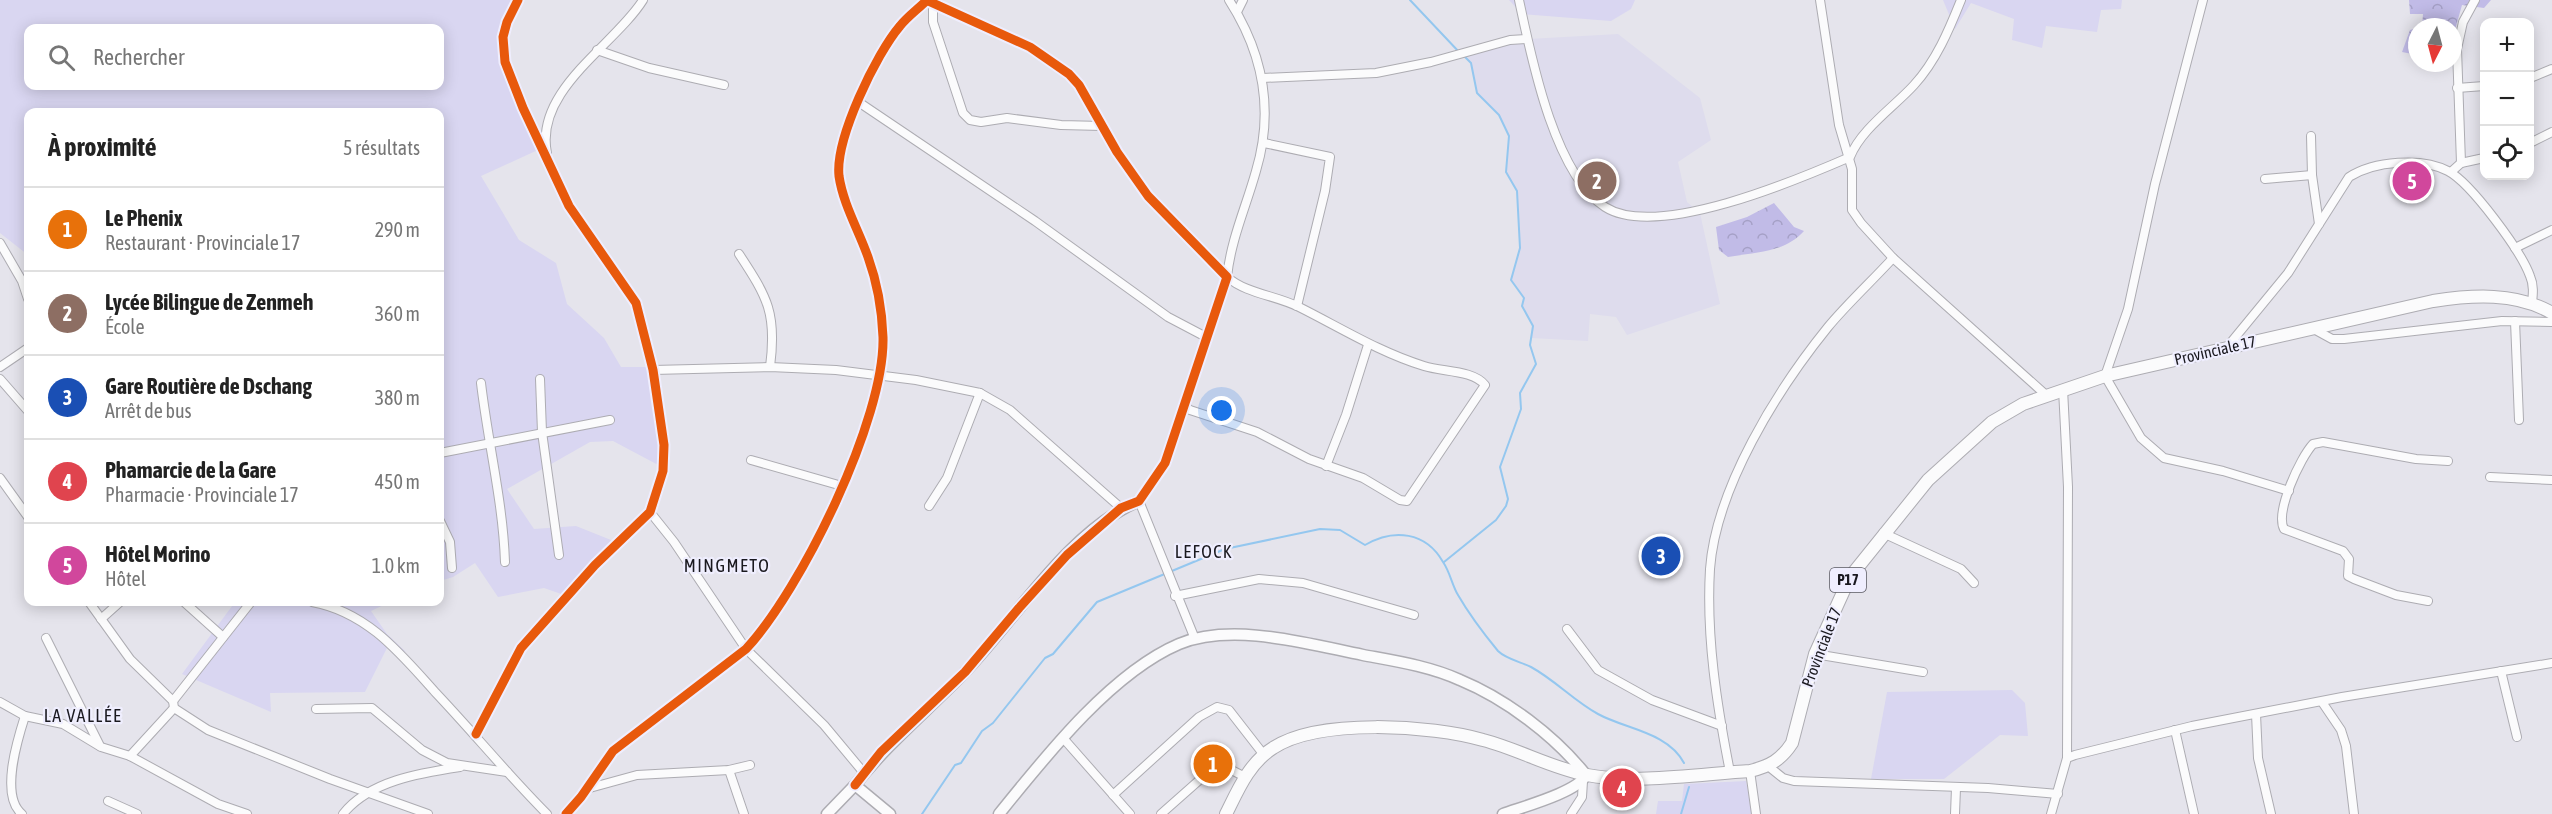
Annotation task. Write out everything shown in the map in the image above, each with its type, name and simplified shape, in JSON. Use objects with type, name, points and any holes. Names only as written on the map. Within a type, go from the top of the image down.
[{"type":"main road","name":"Provinciale 17","points":[[1226,814],[1245,777],[1264,755],[1288,740],[1312,731],[1348,728],[1389,729],[1482,739],[1584,778],[1750,771],[1768,766],[1784,756],[1792,743],[1815,654],[1850,577],[1883,533],[1928,480],[1992,422],[2046,395],[2105,376],[2312,328],[2464,297],[2486,296],[2545,307]]},
{"type":"street","points":[[476,734],[520,648],[589,572],[650,512],[663,471],[664,445],[653,370],[636,303],[569,206],[522,108],[505,62],[503,37],[507,22],[518,0]]},
{"type":"street","points":[[549,164],[544,141],[548,120],[563,93],[597,50],[628,21],[643,0]]},
{"type":"street","points":[[827,814],[882,752],[965,672],[1068,555],[1121,508],[1139,501],[1165,463],[1227,277],[1230,247],[1264,142],[1267,111],[1263,78],[1247,30],[1229,0]]},
{"type":"street","points":[[1237,12],[1243,0]]},
{"type":"street","points":[[1519,0],[1546,110],[1572,168],[1593,197],[1606,208],[1628,216],[1663,217],[1694,211],[1799,179],[1850,157],[1853,148],[1916,83],[1939,49],[1961,0]]},
{"type":"street","points":[[1820,0],[1839,125],[1850,157],[1852,210],[1893,258],[2046,395]]},
{"type":"street","points":[[2203,0],[2155,184],[2128,309],[2105,376],[2141,438],[2164,458],[2223,471],[2289,491]]},
{"type":"street","points":[[2461,163],[2457,88],[2459,34],[2475,0]]},
{"type":"street","points":[[566,814],[613,751],[746,649],[763,630],[798,577],[842,486],[873,402],[879,375],[883,336],[877,288],[839,175],[840,155],[857,101],[876,62],[899,26],[927,1]]},
{"type":"street","points":[[927,1],[1011,38],[1052,60],[1080,85],[1102,126],[1148,196],[1238,286],[1297,306],[1368,345],[1422,366],[1484,382],[1485,388],[1407,501],[1400,500],[1363,478],[1326,466],[1257,432],[1190,410],[1184,405]]},
{"type":"street","points":[[927,1],[963,112],[970,120],[981,122],[1007,118],[1061,125],[1102,126]]},
{"type":"street","points":[[1263,78],[1376,73],[1431,62],[1510,40],[1527,39]]},
{"type":"street","points":[[597,50],[649,68],[724,85]]},
{"type":"street","points":[[2534,76],[2552,69]]},
{"type":"street","points":[[2457,88],[2480,86]]},
{"type":"street","points":[[857,101],[1035,220],[1168,317],[1206,337]]},
{"type":"street","points":[[2534,141],[2552,132]]},
{"type":"street","points":[[2311,136],[2312,175],[2319,224]]},
{"type":"street","points":[[1264,142],[1330,157],[1325,191],[1297,306]]},
{"type":"street","points":[[2451,172],[2461,163],[2480,159]]},
{"type":"street","points":[[2228,346],[2288,273],[2344,184],[2357,172],[2389,164],[2423,164],[2451,172],[2500,225],[2516,248],[2545,307]]},
{"type":"street","points":[[2265,179],[2312,175]]},
{"type":"street","points":[[2516,248],[2552,230]]},
{"type":"street","points":[[0,243],[24,287]]},
{"type":"street","points":[[739,254],[771,311],[774,338],[770,367]]},
{"type":"street","points":[[1731,772],[1714,674],[1710,569],[1717,530],[1739,469],[1761,424],[1828,327],[1893,258]]},
{"type":"street","points":[[2515,321],[2519,420]]},
{"type":"street","points":[[2312,328],[2332,339],[2344,339],[2515,321],[2552,322]]},
{"type":"street","points":[[1326,466],[1346,415],[1368,345]]},
{"type":"street","points":[[0,367],[24,351]]},
{"type":"street","points":[[653,370],[770,367],[879,375],[980,393],[1010,410],[1121,508]]},
{"type":"street","points":[[0,379],[24,406]]},
{"type":"street","points":[[540,379],[542,432],[559,555]]},
{"type":"street","points":[[481,383],[488,444],[504,518],[505,562]]},
{"type":"street","points":[[2051,814],[2067,758],[2068,487],[2063,389]]},
{"type":"street","points":[[929,506],[947,478],[980,393]]},
{"type":"street","points":[[444,452],[610,420]]},
{"type":"street","points":[[2428,601],[2396,595],[2348,576],[2349,559],[2343,551],[2284,529],[2281,517],[2289,491],[2307,450],[2313,444],[2322,442],[2416,459],[2448,461]]},
{"type":"street","points":[[751,460],[842,486]]},
{"type":"street","points":[[2490,477],[2552,480]]},
{"type":"street","points":[[0,478],[24,511]]},
{"type":"street","points":[[1139,501],[1175,596],[1195,639]]},
{"type":"street","points":[[650,512],[746,649],[824,725],[864,773]]},
{"type":"street","points":[[444,529],[450,542],[452,568]]},
{"type":"street","points":[[1883,533],[1961,569],[1974,583]]},
{"type":"street","points":[[1175,596],[1259,579],[1303,583],[1414,615]]},
{"type":"street","points":[[91,606],[130,659],[173,704],[208,730],[428,814]]},
{"type":"street","points":[[101,619],[116,606]]},
{"type":"street","points":[[188,606],[223,637]]},
{"type":"street","points":[[130,756],[248,606]]},
{"type":"street","points":[[322,606],[365,623],[383,636],[476,734],[507,772],[547,814]]},
{"type":"street","points":[[1567,628],[1598,670],[1652,700],[1722,726]]},
{"type":"street","points":[[999,814],[1063,738],[1126,678],[1151,660],[1195,639],[1246,635],[1297,641],[1443,673],[1476,688],[1509,708],[1557,744],[1584,778],[1582,797],[1570,814]]},
{"type":"street","points":[[46,638],[100,747]]},
{"type":"street","points":[[1815,654],[1923,672]]},
{"type":"street","points":[[2067,758],[2175,730],[2256,714],[2552,663]]},
{"type":"street","points":[[2501,671],[2517,737]]},
{"type":"street","points":[[0,702],[25,716],[63,724],[100,747],[130,756],[236,813],[247,814]]},
{"type":"street","points":[[2322,702],[2341,730],[2346,746],[2354,814]]},
{"type":"street","points":[[1113,795],[1199,717],[1217,707],[1229,710],[1264,755]]},
{"type":"street","points":[[316,709],[372,708],[422,750],[447,763],[507,772]]},
{"type":"street","points":[[2256,714],[2258,758],[2271,814]]},
{"type":"street","points":[[22,814],[10,801],[9,793],[13,752],[25,716]]},
{"type":"street","points":[[2175,730],[2194,814]]},
{"type":"street","points":[[1063,738],[1130,814]]},
{"type":"street","points":[[586,789],[637,775],[729,770],[750,765]]},
{"type":"street","points":[[1161,814],[1213,768],[1222,765],[1245,777]]},
{"type":"street","points":[[1768,766],[1775,773],[1794,781],[2058,794]]},
{"type":"street","points":[[343,814],[367,792],[424,773],[464,767]]},
{"type":"street","points":[[729,770],[744,814]]},
{"type":"street","points":[[1750,771],[1756,814]]},
{"type":"street","points":[[1503,814],[1584,778]]},
{"type":"street","points":[[855,785],[890,814]]},
{"type":"street","points":[[1955,814],[1956,788]]},
{"type":"street","points":[[108,801],[137,814]]},
{"type":"shaded area","points":[[0,0],[518,0],[506,25],[504,60],[540,149],[481,176],[519,240],[556,263],[567,304],[604,338],[621,367],[651,367],[662,440],[662,467],[613,441],[590,442],[507,489],[534,529],[576,526],[616,542],[564,595],[544,588],[498,597],[475,563],[453,577],[444,580],[444,108],[24,108],[24,252],[0,233]]},
{"type":"shaded area","points":[[1509,0],[1635,0],[1631,9],[1611,21],[1522,14]]},
{"type":"shaded area","points":[[1943,0],[2122,0],[2121,9],[2101,10],[2097,32],[2046,26],[2042,48],[2012,40],[2014,19],[1971,3],[1955,29]]},
{"type":"shaded area","points":[[1618,34],[1700,98],[1711,140],[1678,162],[1687,202],[1700,213],[1720,304],[1627,335],[1616,317],[1590,314],[1588,341],[1531,338],[1533,326],[1522,306],[1524,298],[1511,280],[1520,248],[1517,191],[1506,172],[1509,136],[1499,115],[1477,93],[1471,63],[1462,54],[1510,40]]},
{"type":"shaded area","points":[[232,606],[382,606],[371,611],[387,634],[406,652],[388,646],[365,692],[270,693],[271,712],[182,674]]},
{"type":"shaded area","points":[[2012,690],[2025,703],[2028,736],[2000,735],[1944,779],[1871,779],[1887,692]]},
{"type":"shaded area","points":[[1746,781],[1752,814],[1656,814],[1658,801],[1682,801],[1684,784]]},
{"type":"green space","points":[[2409,0],[2491,0],[2484,8],[2462,5],[2458,18],[2423,18],[2423,14],[2410,14]]},
{"type":"green space","points":[[2408,36],[2408,53],[2402,52]]},
{"type":"green space","points":[[1774,203],[1794,227],[1804,231],[1779,248],[1728,257],[1719,250],[1716,227],[1747,217]]},
{"type":"waterway","points":[[1410,0],[1460,53]]},
{"type":"waterway","points":[[1444,562],[1496,520],[1506,506],[1508,499],[1500,467],[1521,409],[1520,393],[1536,364],[1530,345],[1533,326],[1522,306],[1524,298],[1511,280],[1520,248],[1517,191],[1506,172],[1509,136],[1499,115],[1477,93],[1471,63],[1464,56]]},
{"type":"waterway","points":[[922,814],[955,765],[961,763],[982,731],[993,723],[1045,658],[1053,654],[1097,602],[1225,549],[1320,529],[1340,530],[1365,545],[1387,536],[1398,535],[1408,536],[1428,544],[1445,566],[1467,609],[1498,651],[1540,672],[1598,714],[1645,732],[1668,744],[1684,763]]},
{"type":"waterway","points":[[1681,814],[1689,787]]},
{"type":"cycle path","points":[[476,734],[521,648],[595,565],[650,512],[663,471],[664,445],[653,370],[636,303],[569,206],[523,108],[505,62],[503,37],[507,22],[518,0]]},
{"type":"cycle path","points":[[855,785],[881,752],[965,672],[1067,555],[1121,508],[1139,501],[1165,463],[1227,277],[1148,196],[1117,152],[1079,85],[1069,74],[1030,47],[926,0]]},
{"type":"cycle path","points":[[566,814],[581,797],[613,751],[746,649],[768,622],[791,587],[836,502],[870,412],[880,372],[883,337],[874,276],[844,197],[839,176],[839,160],[850,120],[869,76],[890,39],[909,16],[926,1]]},
{"type":"place","name":"Lycée Bilingue de Zenmeh","points":[[1597,181]]},
{"type":"place","name":"Hôtel Morino","points":[[2412,181]]},
{"type":"place","name":"Gare Routière de Dschang","points":[[1661,556]]},
{"type":"place","name":"Le Phenix","points":[[1213,764]]},
{"type":"place","name":"Phamarcie de la Gare","points":[[1622,788]]},
{"type":"district","name":"LEFOCK","points":[[1204,552]]},
{"type":"district","name":"MINGMETO","points":[[727,566]]},
{"type":"district","name":"LA VALLÉE","points":[[83,716]]}]
